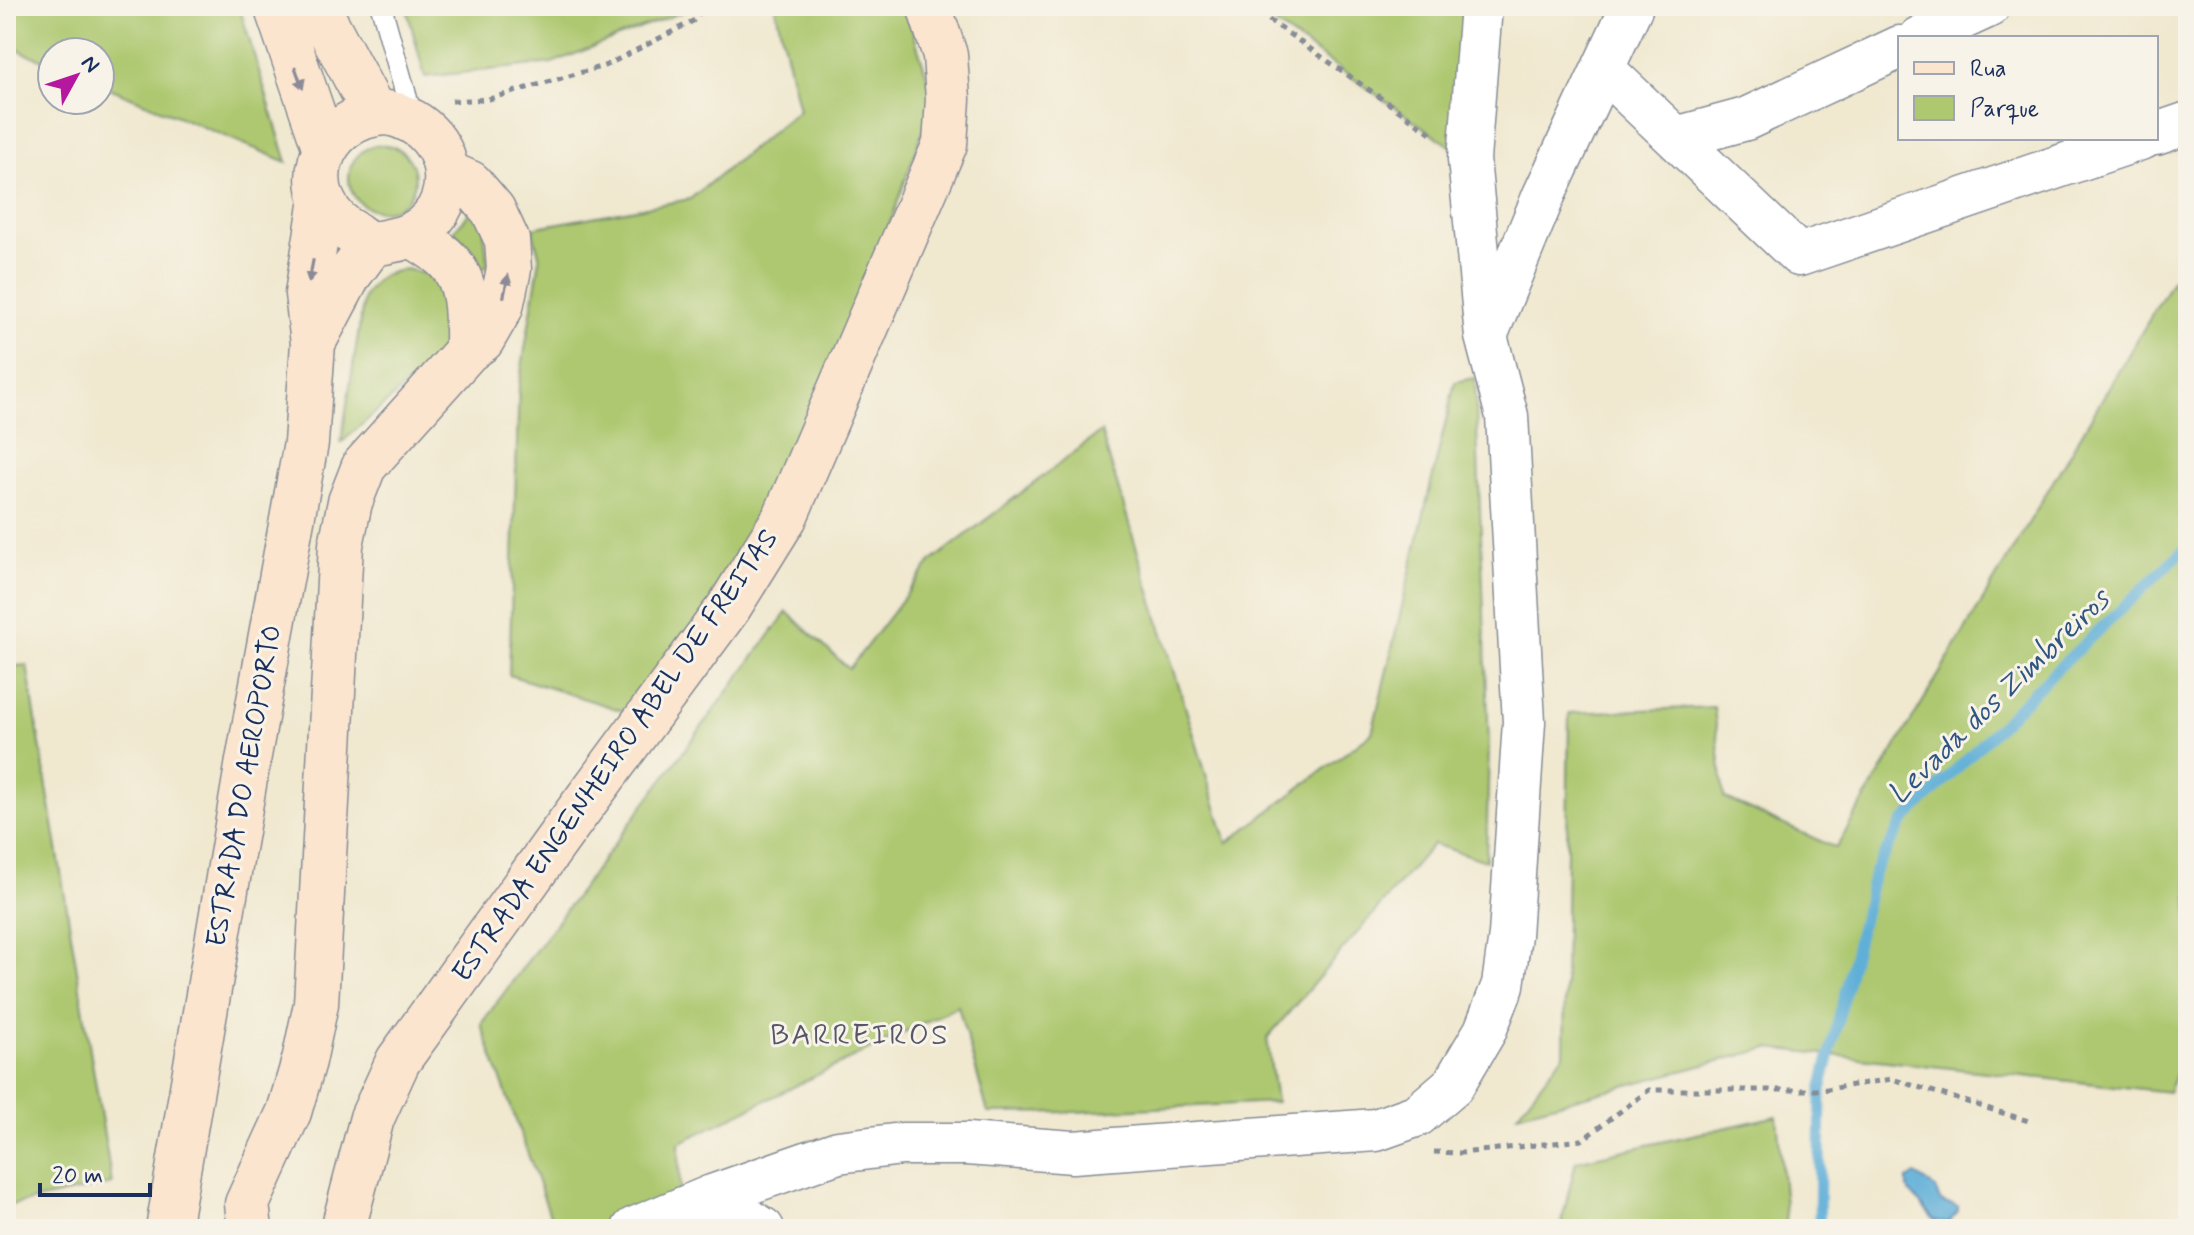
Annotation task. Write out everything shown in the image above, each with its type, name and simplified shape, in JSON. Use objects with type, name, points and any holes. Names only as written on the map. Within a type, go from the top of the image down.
[{"type":"main road","points":[[276,6],[325,149]]},
{"type":"main road","points":[[317,6],[395,111],[433,137],[442,154],[447,173],[445,192],[438,209],[427,224],[392,239]]},
{"type":"main road","name":"ESTRADA ENGENHEIRO ABEL DE FREITAS","points":[[343,1229],[372,1118],[398,1061],[729,607],[785,517],[945,144],[948,99],[945,55],[929,6]]},
{"type":"main road","points":[[395,111],[351,121],[331,138],[319,165],[318,182],[322,199],[330,215],[343,228],[392,239],[446,258],[457,271],[464,292],[468,318],[467,351]]},
{"type":"main road","points":[[250,1229],[247,1204],[289,1112],[316,1004],[341,545],[350,502],[364,466],[467,351],[482,340],[501,307],[509,269],[507,240],[493,210],[470,183],[447,173]]},
{"type":"main road","name":"ESTRADA DO AEROPORTO","points":[[168,1229],[306,443],[313,343],[307,294],[322,199]]},
{"type":"main road","name":"ESTRADA DO AEROPORTO","points":[[313,343],[349,275],[392,239]]},
{"type":"street","points":[[633,1229],[712,1196],[838,1152],[902,1144],[967,1144],[1073,1152],[1376,1130],[1418,1115],[1453,1085],[1485,1031],[1503,985],[1510,935],[1524,722],[1507,416],[1486,336],[1469,159],[1481,6]]},
{"type":"street","points":[[1486,336],[1544,195],[1632,6]]},
{"type":"street","points":[[1924,36],[1989,6]]},
{"type":"street","points":[[1676,138],[1746,119],[1898,48]]},
{"type":"street","points":[[1603,69],[1799,255],[2137,140]]},
{"type":"street","points":[[2158,133],[2188,123]]},
{"type":"street","points":[[712,1196],[763,1229]]},
{"type":"lane","points":[[381,6],[395,111]]},
{"type":"path","points":[[395,111],[489,99],[607,65],[697,19],[700,6]]},
{"type":"path","points":[[1249,6],[1469,159]]},
{"type":"path","points":[[1431,1152],[1461,1153],[1582,1140],[1649,1090],[1821,1090],[1892,1079],[2029,1121]]},
{"type":"green space","points":[[6,6],[239,6],[287,162],[116,91],[116,36],[36,36],[36,57],[6,45]]},
{"type":"green space","points":[[406,6],[685,6],[687,10],[552,63],[425,77]]},
{"type":"green space","points":[[775,6],[905,6],[934,99],[863,300],[722,608],[630,713],[509,675],[519,385],[540,259],[532,228],[690,199],[799,110]]},
{"type":"green space","points":[[1249,6],[1481,6],[1469,159]]},
{"type":"green space","points":[[388,145],[406,154],[413,165],[413,191],[406,202],[395,209],[376,211],[358,202],[351,191],[349,172],[358,154],[369,147]]},
{"type":"green space","points":[[472,203],[482,216],[488,265],[484,268],[454,231],[467,216]]},
{"type":"green space","points":[[2188,254],[2188,1045],[2168,1092],[1769,1048],[1517,1114],[1564,1054],[1569,713],[1714,707],[1724,798],[1836,848]]},
{"type":"green space","points":[[407,269],[424,274],[435,282],[447,320],[446,337],[436,359],[341,443],[364,297],[381,277]]},
{"type":"green space","points":[[1475,378],[1489,745],[1486,861],[1433,844],[1267,1038],[1276,1102],[988,1113],[958,1006],[679,1143],[680,1191],[600,1229],[555,1229],[481,1024],[787,612],[849,669],[932,561],[1101,432],[1227,843],[1372,733],[1455,382]]},
{"type":"green space","points":[[27,665],[112,1184],[6,1206],[6,667]]},
{"type":"green space","points":[[1777,1116],[1787,1229],[1560,1229],[1576,1161]]},
{"type":"water","points":[[1915,1175],[1936,1188],[1943,1202],[1958,1207],[1958,1212],[1948,1223],[1934,1220],[1907,1188],[1907,1179]]},
{"type":"waterway","name":"Levada dos Zimbreiros","points":[[1819,1229],[1821,1090],[1874,873],[1903,822],[2051,675],[2188,546]]},
{"type":"district","name":"BARREIROS","points":[[860,1035]]}]
